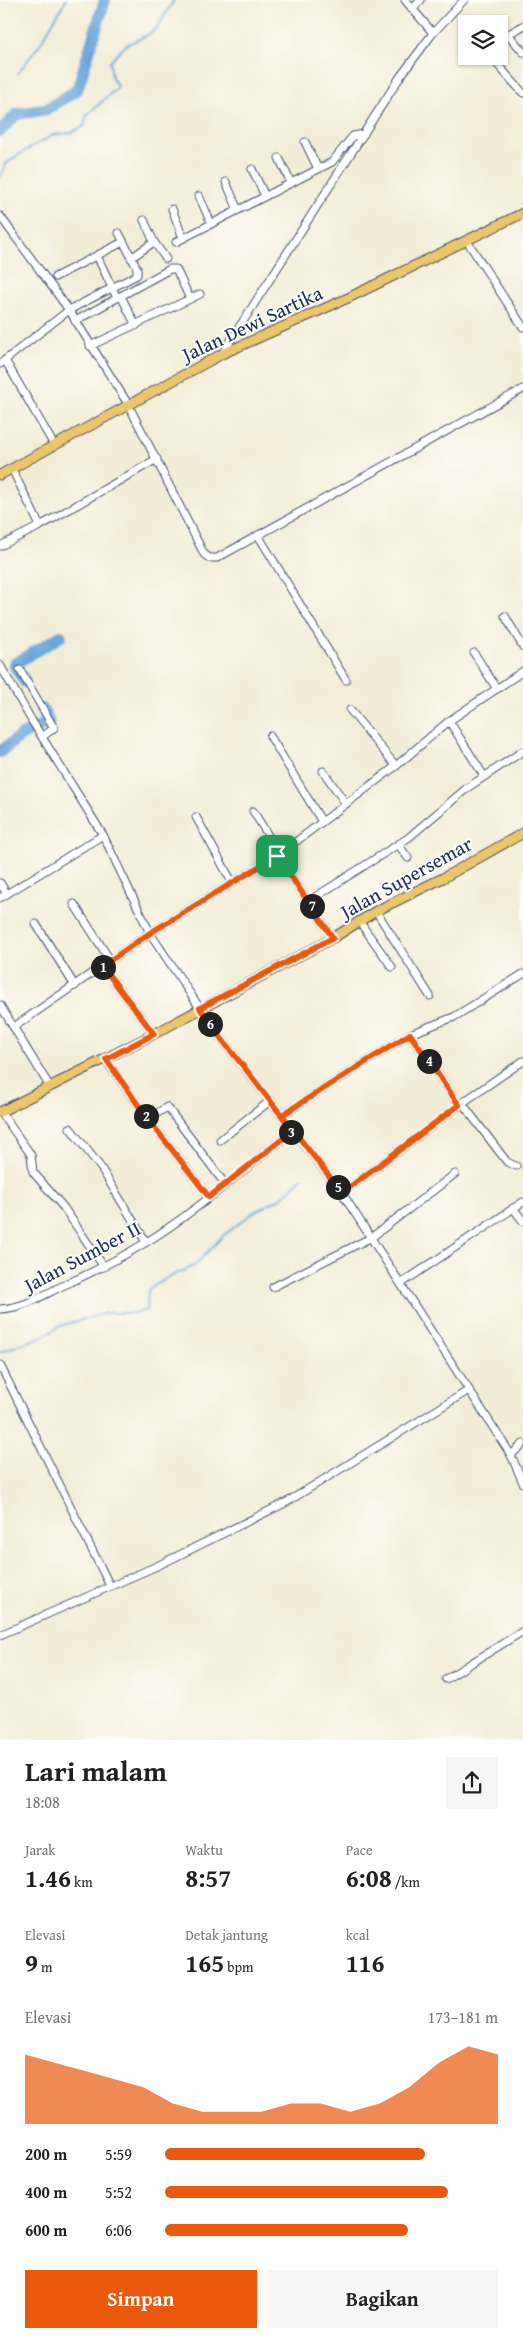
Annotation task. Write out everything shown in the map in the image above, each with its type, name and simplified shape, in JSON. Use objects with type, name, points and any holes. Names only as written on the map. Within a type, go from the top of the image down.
[{"type":"main road","name":"Jalan Dewi Sartika","points":[[0,475],[222,354],[348,298],[523,213]]},
{"type":"main road","name":"Jalan Supersemar","points":[[0,1111],[154,1034],[333,938],[376,911],[443,878],[523,832]]},
{"type":"street","points":[[405,0],[433,33]]},
{"type":"street","points":[[412,9],[421,0]]},
{"type":"street","points":[[222,354],[400,76],[433,33],[464,0]]},
{"type":"street","points":[[523,26],[508,34],[523,52]]},
{"type":"street","points":[[498,65],[523,94]]},
{"type":"street","points":[[176,242],[332,162],[353,136],[364,134]]},
{"type":"street","points":[[305,142],[318,170]]},
{"type":"street","points":[[279,158],[291,183]]},
{"type":"street","points":[[252,168],[265,196]]},
{"type":"street","points":[[226,182],[238,210]]},
{"type":"street","points":[[199,196],[211,223]]},
{"type":"street","points":[[172,210],[183,238]]},
{"type":"street","points":[[0,216],[68,310],[128,404],[206,557],[211,559],[217,558],[523,389]]},
{"type":"street","points":[[144,220],[154,242],[166,259]]},
{"type":"street","points":[[54,445],[3,362],[68,310],[137,275],[136,268],[119,233]]},
{"type":"street","points":[[466,241],[523,327]]},
{"type":"street","points":[[55,277],[123,242]]},
{"type":"street","points":[[131,258],[154,242]]},
{"type":"street","points":[[97,256],[112,287],[136,326]]},
{"type":"street","points":[[75,321],[173,268],[190,299]]},
{"type":"street","points":[[90,346],[136,326],[200,294]]},
{"type":"street","points":[[0,546],[40,526],[157,459]]},
{"type":"street","points":[[12,469],[40,526]]},
{"type":"street","points":[[258,535],[346,680]]},
{"type":"street","points":[[505,616],[523,647]]},
{"type":"street","points":[[474,653],[497,689]]},
{"type":"street","points":[[0,665],[40,735],[103,835],[150,933],[213,1028],[342,1193],[372,1237],[511,1455],[523,1483]]},
{"type":"street","points":[[20,670],[54,728],[40,735]]},
{"type":"street","points":[[14,1027],[150,933],[278,855],[396,766],[449,721],[523,670]]},
{"type":"street","points":[[350,710],[396,766]]},
{"type":"street","points":[[449,721],[484,776]]},
{"type":"street","points":[[270,736],[322,822]]},
{"type":"street","points":[[309,901],[398,844],[467,788],[523,751]]},
{"type":"street","points":[[324,771],[346,804]]},
{"type":"street","points":[[253,811],[278,855],[333,938]]},
{"type":"street","points":[[196,817],[232,882]]},
{"type":"street","points":[[0,883],[3,896],[103,835]]},
{"type":"street","points":[[398,844],[408,858]]},
{"type":"street","points":[[74,904],[110,960]]},
{"type":"street","points":[[376,911],[430,996]]},
{"type":"street","points":[[359,921],[392,967]]},
{"type":"street","points":[[36,924],[75,986]]},
{"type":"street","points":[[102,966],[154,1034]]},
{"type":"street","points":[[282,1115],[410,1034],[454,1017],[523,974]]},
{"type":"street","points":[[0,1005],[50,1086]]},
{"type":"street","points":[[410,1034],[461,1104],[507,1162],[516,1166]]},
{"type":"street","points":[[106,1059],[148,1119],[209,1197]]},
{"type":"street","points":[[342,1193],[461,1104],[523,1061]]},
{"type":"street","points":[[220,1140],[270,1101]]},
{"type":"street","points":[[148,1119],[167,1107],[225,1184]]},
{"type":"street","points":[[0,1111],[30,1155],[33,1172],[64,1208],[104,1267]]},
{"type":"street","points":[[70,1128],[101,1168],[146,1242]]},
{"type":"street","name":"Jalan Sumber II","points":[[0,1310],[15,1309],[104,1267],[146,1242],[209,1197],[294,1130]]},
{"type":"street","points":[[272,1287],[372,1237],[455,1174]]},
{"type":"street","points":[[402,1283],[523,1202]]},
{"type":"street","points":[[513,1208],[523,1222]]},
{"type":"street","points":[[0,1365],[110,1586]]},
{"type":"street","points":[[0,1635],[159,1565],[287,1502],[469,1390]]},
{"type":"street","points":[[511,1455],[523,1444]]},
{"type":"street","points":[[446,1679],[523,1631]]},
{"type":"waterway","points":[[18,73],[40,44],[66,0]]},
{"type":"waterway","points":[[0,131],[17,114],[47,109],[77,90],[105,0]]},
{"type":"waterway","points":[[0,178],[6,164],[18,155],[53,135],[71,133],[84,126],[87,115],[118,87],[112,78],[110,62],[126,45],[146,36],[157,28],[174,0]]},
{"type":"waterway","points":[[25,682],[14,664],[61,636]]},
{"type":"waterway","points":[[0,752],[22,735],[49,722],[42,709]]},
{"type":"waterway","points":[[0,1352],[44,1336],[60,1326],[106,1313],[133,1313],[147,1310],[148,1290],[167,1278],[194,1266],[224,1235],[254,1212],[281,1198],[302,1178]]},
{"type":"route","points":[[277,856],[150,933],[102,966],[154,1034],[106,1059],[148,1119],[209,1197],[294,1130],[282,1115],[410,1034],[459,1105],[342,1193],[294,1130],[270,1101],[213,1028],[200,1008],[333,938],[277,856]]}]
